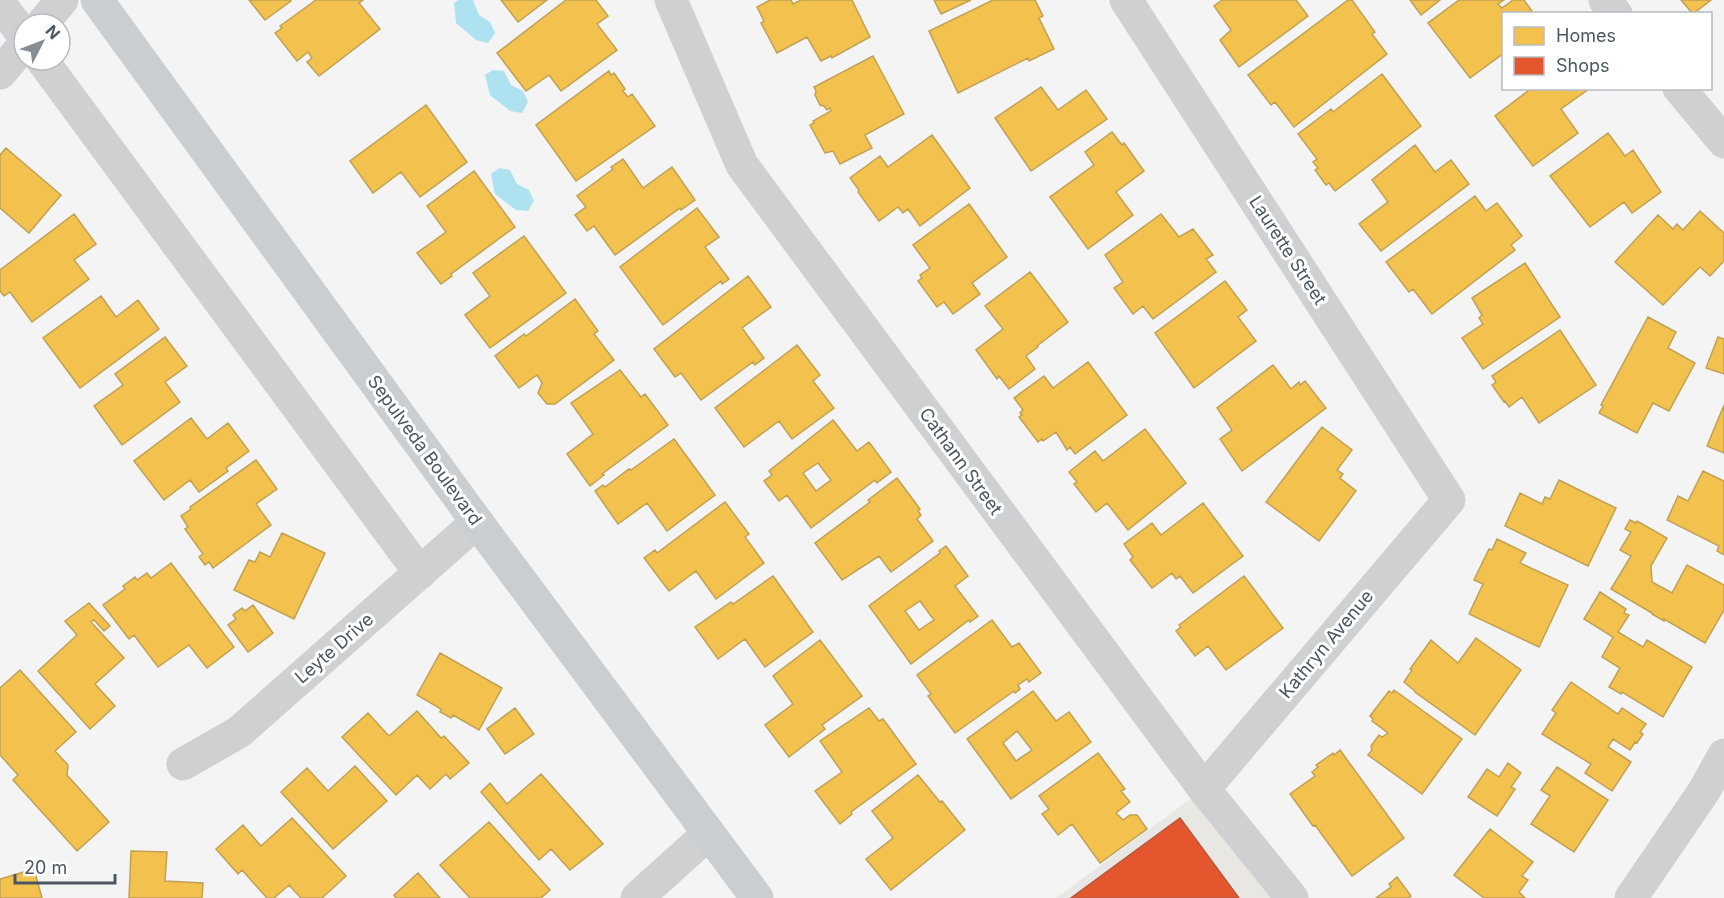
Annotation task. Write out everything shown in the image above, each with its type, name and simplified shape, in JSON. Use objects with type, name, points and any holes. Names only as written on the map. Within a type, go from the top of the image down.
[{"type":"main road","name":"Sepulveda Boulevard","points":[[97,0],[477,522],[757,898]]},
{"type":"street","points":[[52,12],[62,0]]},
{"type":"street","name":"Cathann Street","points":[[671,0],[742,165],[1204,789],[1292,898]]},
{"type":"street","name":"Laurette Street","points":[[1126,0],[1449,500]]},
{"type":"street","points":[[1605,0],[1614,12]]},
{"type":"street","points":[[0,4],[12,20]]},
{"type":"street","points":[[0,73],[12,59]]},
{"type":"street","points":[[51,72],[420,573]]},
{"type":"street","points":[[1681,90],[1724,142]]},
{"type":"street","name":"Kathryn Avenue","points":[[1204,789],[1449,500]]},
{"type":"street","name":"Leyte Drive","points":[[183,764],[239,732],[477,522]]},
{"type":"street","points":[[1631,898],[1704,791],[1724,755]]},
{"type":"street","points":[[637,898],[708,834]]},
{"type":"shaded area","points":[[1204,789],[1292,898],[1056,898]]},
{"type":"water","points":[[458,0],[473,0],[479,15],[490,22],[495,33],[488,43],[476,40],[456,23],[454,3]]},
{"type":"water","points":[[493,70],[504,71],[511,85],[523,91],[528,102],[522,113],[510,111],[490,95],[485,75]]},
{"type":"water","points":[[499,168],[510,170],[517,184],[529,190],[534,201],[528,211],[516,210],[495,194],[491,174]]},
{"type":"building: Homes","points":[[249,0],[290,0],[291,1],[265,20]]},
{"type":"building: Homes","points":[[316,0],[363,0],[359,3],[380,29],[319,76],[307,62],[312,58],[308,52],[297,61],[275,33],[282,28],[280,26]]},
{"type":"building: Homes","points":[[501,0],[547,0],[518,22]]},
{"type":"building: Homes","points":[[566,0],[596,0],[608,16],[597,24],[617,50],[561,91],[549,75],[526,91],[497,53]]},
{"type":"building: Homes","points":[[770,0],[791,0],[793,4],[801,0],[852,0],[870,37],[832,58],[831,56],[821,61],[807,37],[777,53],[761,23],[764,21],[757,7]]},
{"type":"building: Homes","points":[[934,0],[971,0],[941,14]]},
{"type":"building: Homes","points":[[993,0],[1035,0],[1043,16],[1039,18],[1054,49],[1029,61],[1028,58],[958,93],[929,31]]},
{"type":"building: Homes","points":[[1222,0],[1296,0],[1308,16],[1239,67],[1220,40],[1231,30],[1214,6]]},
{"type":"building: Homes","points":[[1348,0],[1352,0],[1375,32],[1372,34],[1387,54],[1294,127],[1275,102],[1271,105],[1248,75]]},
{"type":"building: Homes","points":[[1410,0],[1440,0],[1421,15]]},
{"type":"building: Homes","points":[[1459,0],[1504,0],[1498,4],[1502,8],[1513,0],[1524,0],[1533,12],[1502,12],[1502,54],[1470,78],[1428,23]]},
{"type":"building: Homes","points":[[1681,0],[1711,0],[1696,12],[1691,12]]},
{"type":"building: Homes","points":[[873,56],[904,114],[865,135],[872,148],[840,164],[833,151],[825,153],[810,125],[831,111],[830,108],[827,110],[820,105],[814,87]]},
{"type":"building: Homes","points":[[609,71],[611,75],[614,73],[628,97],[632,94],[655,126],[576,181],[536,125]]},
{"type":"building: Homes","points":[[1382,74],[1421,126],[1335,191],[1329,183],[1326,185],[1315,170],[1318,168],[1313,162],[1317,159],[1298,134],[1331,109],[1333,112]]},
{"type":"building: Homes","points":[[1041,87],[1058,110],[1086,90],[1107,119],[1031,171],[995,118]]},
{"type":"building: Homes","points":[[1529,90],[1588,90],[1561,109],[1578,133],[1533,166],[1495,116]]},
{"type":"building: Homes","points":[[426,105],[467,162],[420,197],[401,172],[373,193],[350,161]]},
{"type":"building: Homes","points":[[1112,132],[1122,145],[1124,143],[1144,171],[1116,192],[1133,215],[1088,249],[1050,197],[1094,165],[1085,152]]},
{"type":"building: Homes","points":[[1608,133],[1625,156],[1633,150],[1661,192],[1632,213],[1624,202],[1590,227],[1550,176]]},
{"type":"building: Homes","points":[[932,135],[970,188],[920,226],[908,209],[903,213],[898,207],[879,221],[850,178],[880,156],[888,167]]},
{"type":"building: Homes","points":[[1415,145],[1435,172],[1451,160],[1469,184],[1381,251],[1359,224],[1388,202],[1372,180]]},
{"type":"building: Homes","points":[[6,148],[61,195],[29,233],[0,208],[0,155]]},
{"type":"building: Homes","points":[[623,159],[643,188],[672,167],[695,200],[681,210],[680,208],[615,255],[594,226],[587,231],[575,215],[586,207],[577,196]]},
{"type":"building: Homes","points":[[474,171],[515,227],[451,274],[452,276],[441,284],[417,253],[446,232],[427,206]]},
{"type":"building: Homes","points":[[1475,196],[1486,211],[1497,203],[1522,236],[1511,245],[1515,250],[1432,314],[1413,289],[1409,292],[1386,262]]},
{"type":"building: Homes","points":[[969,204],[1007,257],[972,283],[980,294],[953,314],[944,302],[937,307],[918,281],[922,278],[920,275],[930,268],[913,245]]},
{"type":"building: Homes","points":[[697,208],[719,237],[705,247],[729,279],[722,284],[721,281],[663,325],[620,267]]},
{"type":"building: Homes","points":[[1700,211],[1724,233],[1724,261],[1710,276],[1700,267],[1663,305],[1615,262],[1658,215],[1673,229],[1677,224],[1683,230]]},
{"type":"building: Homes","points":[[74,214],[96,244],[74,260],[89,279],[32,322],[10,292],[4,296],[0,291],[0,270]]},
{"type":"building: Homes","points":[[1161,214],[1179,237],[1193,229],[1213,255],[1206,259],[1216,272],[1153,319],[1143,306],[1133,314],[1114,288],[1123,282],[1105,255]]},
{"type":"building: Homes","points":[[524,236],[566,293],[490,348],[465,315],[490,296],[473,273]]},
{"type":"building: Homes","points":[[1525,263],[1560,317],[1483,369],[1462,338],[1483,324],[1479,318],[1482,315],[1472,298]]},
{"type":"building: Homes","points":[[1030,272],[1068,322],[1026,356],[1035,369],[1009,389],[999,376],[997,379],[976,350],[1003,329],[985,306]]},
{"type":"building: Homes","points":[[748,276],[771,307],[742,328],[764,358],[755,365],[753,362],[701,400],[681,373],[675,377],[654,349]]},
{"type":"building: Homes","points":[[1225,281],[1247,310],[1238,317],[1256,341],[1194,388],[1155,333]]},
{"type":"building: Homes","points":[[101,296],[116,317],[138,300],[159,329],[80,388],[43,338]]},
{"type":"building: Homes","points":[[575,299],[598,331],[594,334],[614,360],[555,404],[547,404],[538,393],[542,383],[537,375],[519,388],[495,356]]},
{"type":"building: Homes","points":[[1648,317],[1676,332],[1668,348],[1695,363],[1669,411],[1653,403],[1637,433],[1599,413],[1603,406],[1601,405]]},
{"type":"building: Homes","points":[[1560,330],[1596,385],[1539,423],[1522,397],[1509,407],[1504,402],[1492,385],[1496,382],[1492,376]]},
{"type":"building: Homes","points":[[165,337],[187,366],[165,382],[180,402],[122,445],[94,406],[123,385],[115,374]]},
{"type":"building: Homes","points":[[1718,337],[1724,339],[1724,374],[1706,368]]},
{"type":"building: Homes","points":[[797,345],[820,375],[813,381],[834,408],[792,439],[779,421],[744,447],[715,408]]},
{"type":"building: Homes","points":[[1088,362],[1127,415],[1075,454],[1070,447],[1067,450],[1056,432],[1038,442],[1019,417],[1023,410],[1014,398],[1044,376],[1053,388]]},
{"type":"building: Homes","points":[[1273,365],[1291,389],[1299,382],[1300,385],[1305,381],[1326,408],[1242,471],[1220,439],[1232,430],[1217,408]]},
{"type":"building: Homes","points":[[620,370],[641,397],[645,394],[668,425],[602,474],[604,475],[590,486],[567,454],[593,434],[571,403]]},
{"type":"building: Homes","points":[[1724,405],[1724,453],[1707,446]]},
{"type":"building: Homes","points":[[191,418],[207,439],[228,423],[249,451],[226,468],[228,471],[199,492],[190,480],[164,500],[134,461]]},
{"type":"building: Homes","points":[[833,420],[857,451],[869,442],[891,472],[877,483],[875,480],[811,528],[787,495],[779,501],[764,481],[772,475],[769,471]],"holes":[[[818,463],[831,480],[816,491],[803,473]]]},
{"type":"building: Homes","points":[[1322,427],[1352,450],[1337,470],[1343,474],[1340,478],[1356,491],[1319,541],[1266,502]]},
{"type":"building: Homes","points":[[1145,429],[1186,483],[1128,530],[1107,503],[1096,512],[1074,484],[1077,482],[1069,472],[1095,451],[1103,461]]},
{"type":"building: Homes","points":[[674,439],[715,495],[667,531],[647,503],[618,524],[595,491],[603,485],[605,487],[629,469],[631,470]]},
{"type":"building: Homes","points":[[256,460],[277,489],[256,504],[271,525],[213,568],[209,562],[205,565],[199,557],[203,554],[185,529],[188,527],[181,516],[191,509],[190,507]]},
{"type":"building: Homes","points":[[1703,471],[1724,481],[1724,555],[1717,551],[1719,546],[1667,520],[1678,496],[1688,501]]},
{"type":"building: Homes","points":[[897,478],[920,509],[918,511],[921,515],[917,519],[933,541],[891,572],[879,556],[842,580],[815,543],[870,502],[868,500]]},
{"type":"building: Homes","points":[[1559,480],[1616,508],[1588,566],[1505,526],[1520,493],[1542,504],[1545,497],[1550,499]]},
{"type":"building: Homes","points":[[725,502],[749,534],[745,537],[764,563],[716,599],[696,571],[669,591],[644,558],[655,550],[657,553]]},
{"type":"building: Homes","points":[[1203,503],[1243,556],[1193,593],[1180,576],[1176,579],[1172,573],[1152,588],[1130,560],[1133,557],[1124,544],[1152,523],[1161,535]]},
{"type":"building: Homes","points":[[1630,520],[1636,523],[1637,521],[1667,538],[1651,566],[1652,582],[1672,593],[1687,565],[1724,585],[1724,610],[1705,643],[1611,589],[1631,556],[1620,550],[1631,532],[1625,529]]},
{"type":"building: Homes","points":[[282,533],[325,553],[294,619],[234,590],[249,560],[255,562],[260,552],[270,557]]},
{"type":"building: Homes","points":[[1497,539],[1526,553],[1520,563],[1568,585],[1539,647],[1469,614],[1483,584],[1474,580],[1489,549],[1492,550]]},
{"type":"building: Homes","points":[[946,546],[968,576],[955,586],[978,616],[970,622],[969,620],[911,664],[869,606],[940,553],[939,551]],"holes":[[[920,601],[934,620],[919,630],[905,611]]]},
{"type":"building: Homes","points":[[171,563],[234,647],[207,668],[189,645],[158,667],[134,635],[129,639],[103,605],[125,589],[123,586],[135,577],[137,580],[147,573],[151,578]]},
{"type":"building: Homes","points":[[773,576],[813,632],[765,667],[745,639],[718,659],[695,627]]},
{"type":"building: Homes","points":[[1244,576],[1283,628],[1226,670],[1208,646],[1195,656],[1176,631],[1181,627],[1179,625]]},
{"type":"building: Homes","points":[[1600,592],[1626,609],[1624,613],[1629,615],[1618,632],[1643,647],[1647,640],[1692,667],[1663,717],[1622,692],[1621,694],[1609,687],[1620,668],[1602,657],[1613,637],[1584,619]]},
{"type":"building: Homes","points":[[89,603],[110,626],[104,631],[94,620],[91,622],[124,658],[95,684],[115,706],[90,729],[38,671],[77,635],[65,621]]},
{"type":"building: Homes","points":[[253,605],[273,633],[248,652],[228,625],[236,619],[233,615],[242,608],[245,611]]},
{"type":"building: Homes","points":[[992,620],[1012,647],[1019,643],[1041,673],[1029,682],[1027,679],[1018,685],[1020,689],[1015,693],[1014,691],[955,733],[928,696],[931,694],[917,675]]},
{"type":"building: Homes","points":[[1476,638],[1521,670],[1475,735],[1404,682],[1412,670],[1410,669],[1431,640],[1458,663]]},
{"type":"building: Homes","points":[[820,640],[862,696],[822,725],[825,729],[789,757],[765,725],[793,704],[773,676]]},
{"type":"building: Homes","points":[[440,653],[502,688],[479,730],[453,715],[451,718],[440,712],[441,709],[417,695]]},
{"type":"building: Homes","points":[[20,670],[76,732],[55,751],[68,765],[67,775],[109,822],[77,851],[13,780],[18,775],[0,755],[0,688]]},
{"type":"building: Homes","points":[[1571,682],[1618,714],[1622,708],[1646,724],[1640,732],[1643,734],[1630,750],[1613,739],[1608,747],[1631,762],[1612,791],[1585,773],[1591,764],[1542,734],[1556,713],[1552,710]]},
{"type":"building: Homes","points":[[1394,690],[1462,739],[1422,794],[1368,755],[1379,735],[1382,737],[1388,733],[1372,721],[1370,716],[1389,691],[1392,693]]},
{"type":"building: Homes","points":[[1033,691],[1056,721],[1069,712],[1091,742],[1011,799],[967,739]],"holes":[[[1017,731],[1032,750],[1016,761],[1003,743]]]},
{"type":"building: Homes","points":[[515,708],[534,734],[505,754],[487,729]]},
{"type":"building: Homes","points":[[869,708],[879,721],[883,719],[916,764],[851,812],[852,814],[840,824],[815,791],[842,772],[820,741]]},
{"type":"building: Homes","points":[[417,711],[441,738],[444,736],[469,763],[450,779],[446,774],[430,789],[417,775],[396,795],[342,737],[368,713],[389,736]]},
{"type":"building: Homes","points":[[1340,750],[1404,838],[1352,876],[1290,794],[1315,776],[1312,772],[1318,767],[1316,765]]},
{"type":"building: Homes","points":[[1098,753],[1125,789],[1121,791],[1130,802],[1116,813],[1123,820],[1130,815],[1137,815],[1147,829],[1100,863],[1072,824],[1058,835],[1042,814],[1049,809],[1039,796]]},
{"type":"building: Homes","points":[[1508,763],[1521,773],[1511,787],[1515,789],[1497,816],[1468,797],[1487,769],[1499,777]]},
{"type":"building: Homes","points":[[355,766],[387,801],[333,849],[281,792],[307,768],[328,791]]},
{"type":"building: Homes","points":[[1557,767],[1608,800],[1574,852],[1531,824],[1550,796],[1541,790]]},
{"type":"building: Homes","points":[[541,774],[603,844],[570,870],[551,849],[539,860],[481,792],[490,783],[507,804]]},
{"type":"building: Homes","points":[[918,775],[965,830],[891,890],[866,859],[893,838],[872,811]]},
{"type":"building: Homes","points":[[292,818],[346,876],[322,898],[301,898],[289,885],[274,898],[267,898],[242,870],[238,874],[216,849],[243,825],[261,846]]},
{"type":"building: Homes","points":[[489,822],[550,890],[541,898],[470,898],[440,865]]},
{"type":"building: Homes","points":[[1490,829],[1533,862],[1522,876],[1528,880],[1519,892],[1525,898],[1484,898],[1454,875]]},
{"type":"building: Homes","points":[[131,851],[167,852],[165,881],[203,883],[202,898],[129,898]]},
{"type":"building: Homes","points":[[34,869],[42,898],[0,898],[0,879]]},
{"type":"building: Homes","points":[[418,873],[440,898],[396,898],[394,895]]},
{"type":"building: Homes","points":[[1397,877],[1411,896],[1408,898],[1376,898],[1391,887],[1389,884]]},
{"type":"building: Shops","points":[[1180,818],[1239,898],[1071,898]]}]
